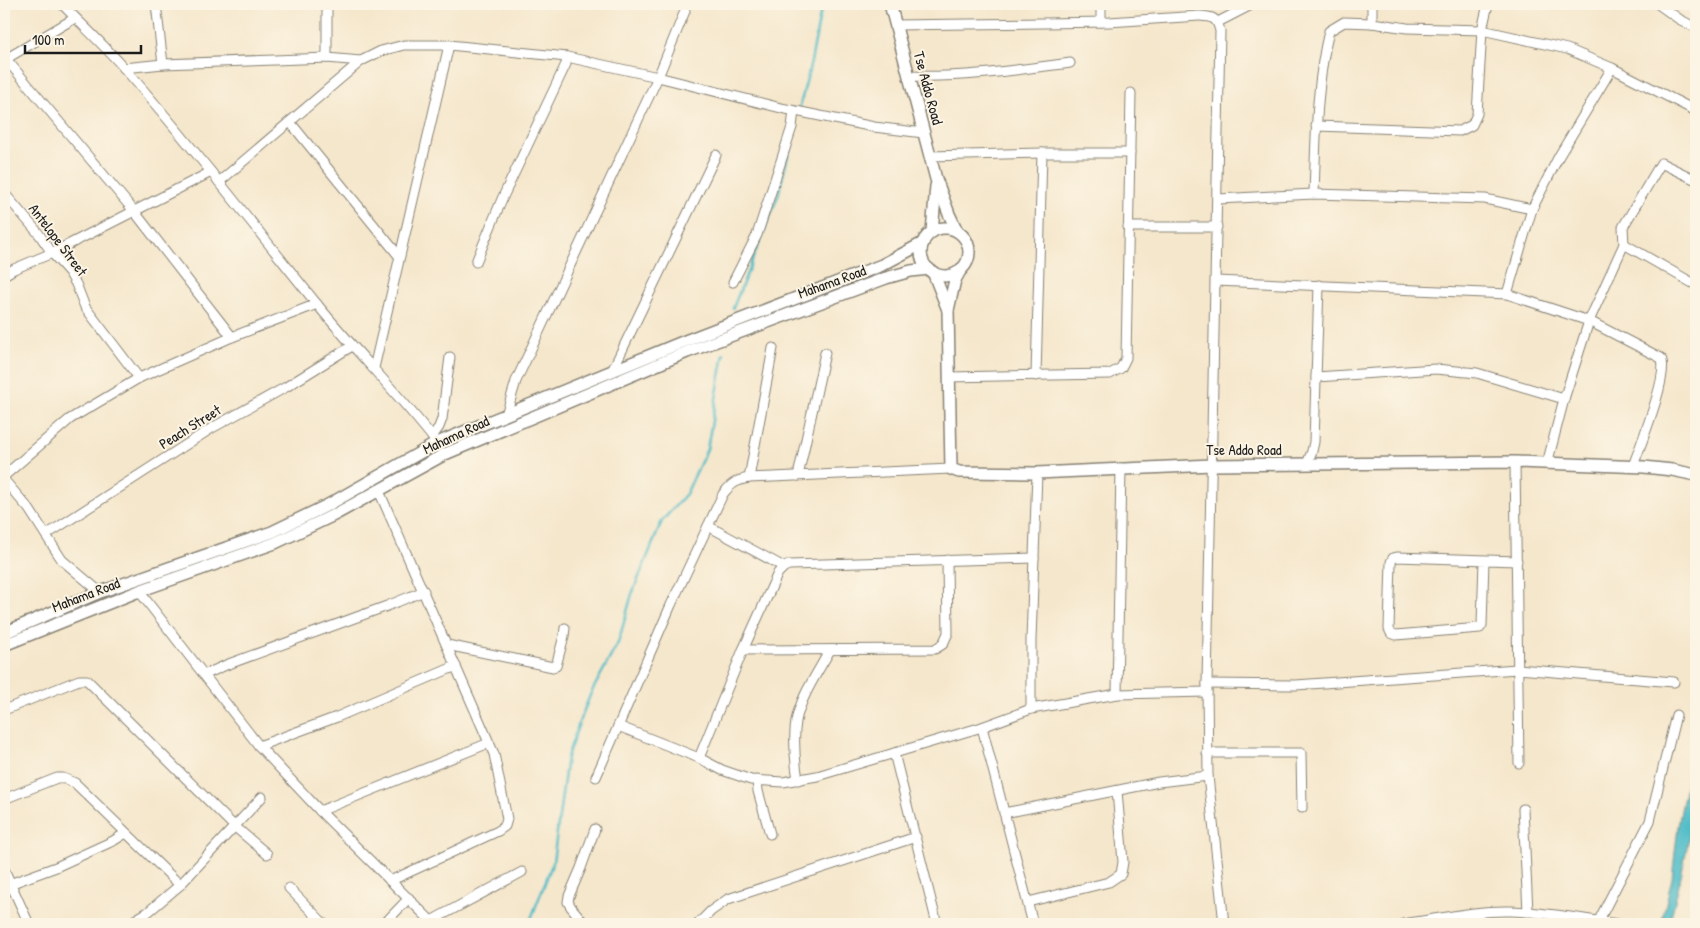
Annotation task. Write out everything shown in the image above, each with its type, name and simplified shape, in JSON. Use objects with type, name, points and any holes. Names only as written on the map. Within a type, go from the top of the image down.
[{"type":"street","points":[[62,4],[124,68],[211,172],[317,304],[434,440],[442,419],[450,357]]},
{"type":"street","points":[[156,4],[163,64]]},
{"type":"street","points":[[326,4],[326,58]]},
{"type":"street","points":[[506,415],[516,381],[658,77],[685,11],[684,4]]},
{"type":"street","name":"Tse Addo Road","points":[[890,4],[936,179],[948,214],[957,231]]},
{"type":"street","points":[[1101,4],[1101,22]]},
{"type":"street","points":[[1218,22],[1252,4]]},
{"type":"street","points":[[1372,4],[1372,23]]},
{"type":"street","points":[[1316,126],[1460,131],[1472,125],[1477,114],[1482,30],[1488,4]]},
{"type":"street","points":[[1658,4],[1696,28]]},
{"type":"street","points":[[895,25],[1101,22],[1199,16],[1211,17],[1218,22],[1220,31],[1218,199],[1207,688],[1208,776],[1224,924]]},
{"type":"street","points":[[75,18],[5,60],[134,211],[232,337]]},
{"type":"street","points":[[1314,194],[1316,126],[1322,59],[1329,31],[1344,22],[1372,23],[1406,28],[1482,30],[1567,49],[1612,68],[1696,111]]},
{"type":"street","points":[[219,182],[362,61],[380,52],[404,45],[449,45],[568,56],[811,115],[874,127],[924,133]]},
{"type":"street","points":[[374,368],[449,45]]},
{"type":"street","points":[[476,262],[502,199],[566,64],[568,56]]},
{"type":"street","points":[[124,68],[163,64],[326,58],[362,61]]},
{"type":"street","points":[[909,76],[963,76],[1070,63]]},
{"type":"street","points":[[1507,294],[1532,209],[1559,156],[1612,68]]},
{"type":"street","points":[[949,377],[1110,374],[1121,368],[1126,358],[1131,93]]},
{"type":"street","points":[[733,282],[758,235],[792,127],[794,111]]},
{"type":"street","points":[[290,122],[399,256]]},
{"type":"street","points":[[1036,376],[1042,153]]},
{"type":"street","points":[[930,156],[1130,153]]},
{"type":"street","points":[[612,371],[716,155]]},
{"type":"street","points":[[1547,464],[1564,399],[1589,320],[1624,244],[1623,227],[1661,163],[1696,180]]},
{"type":"street","points":[[4,274],[52,253],[211,172]]},
{"type":"street","name":"Tse Addo Road","points":[[932,232],[936,179]]},
{"type":"street","name":"Antelope Street","points":[[4,193],[69,272],[85,307],[139,378]]},
{"type":"street","points":[[1218,199],[1314,194],[1485,199],[1532,209]]},
{"type":"street","points":[[1128,227],[1217,227]]},
{"type":"street","points":[[596,777],[671,605],[723,494],[730,484],[749,478],[951,469],[948,310],[953,287],[966,262],[968,245],[964,237],[957,231],[949,228],[940,228],[932,232],[923,243],[921,252],[923,261],[931,270],[948,310]]},
{"type":"street","name":"Mahama Road","points":[[4,633],[100,592],[272,532],[328,505],[434,440],[506,415],[612,371],[882,265],[923,243]]},
{"type":"street","points":[[1624,244],[1696,285]]},
{"type":"street","points":[[931,270],[940,275],[948,275],[961,269]]},
{"type":"street","name":"Mahama Road","points":[[4,645],[139,591],[275,543],[303,531],[445,454],[687,352],[886,278],[910,271],[931,270]]},
{"type":"street","points":[[1216,281],[1507,294],[1589,320],[1661,358],[1664,362],[1660,388],[1633,466]]},
{"type":"street","points":[[1307,464],[1314,442],[1319,285]]},
{"type":"street","points":[[4,476],[70,418],[139,378],[232,337],[317,304]]},
{"type":"street","name":"Peach Street","points":[[46,536],[212,428],[286,387],[352,346]]},
{"type":"street","points":[[749,478],[773,348]]},
{"type":"street","points":[[798,476],[825,353]]},
{"type":"street","points":[[1316,377],[1436,370],[1477,372],[1564,399]]},
{"type":"street","points":[[1516,462],[1519,763]]},
{"type":"street","name":"Tse Addo Road","points":[[951,469],[959,472],[1037,473],[1212,465],[1516,462],[1633,466],[1672,470],[1696,475]]},
{"type":"street","points":[[1117,694],[1121,468]]},
{"type":"street","points":[[1031,710],[1031,640],[1037,473]]},
{"type":"street","points":[[4,480],[29,508],[62,560],[100,592]]},
{"type":"street","points":[[379,491],[494,754],[507,819],[506,826],[498,831],[390,880]]},
{"type":"street","points":[[708,526],[784,567],[1034,558]]},
{"type":"street","points":[[1484,560],[1482,625],[1480,628],[1396,635],[1391,633],[1389,629],[1391,562],[1393,558],[1484,560],[1517,561]]},
{"type":"street","points":[[743,650],[935,649],[943,644],[948,633],[947,560]]},
{"type":"street","points":[[699,758],[743,650],[778,573],[784,567]]},
{"type":"street","points":[[139,591],[259,746],[320,811],[432,923],[522,872]]},
{"type":"street","points":[[204,675],[424,591]]},
{"type":"street","points":[[447,645],[553,667],[556,666],[559,660],[565,628]]},
{"type":"street","points":[[798,780],[795,755],[796,721],[804,698],[830,650]]},
{"type":"street","points":[[259,746],[337,717],[456,666]]},
{"type":"street","points":[[618,726],[699,758],[722,770],[757,780],[783,782],[817,776],[982,727],[1031,710],[1117,694],[1296,685],[1517,669],[1674,682]]},
{"type":"street","points":[[4,710],[80,680],[87,680],[234,826],[267,854]]},
{"type":"street","points":[[1597,923],[1650,821],[1676,715]]},
{"type":"street","points":[[982,727],[1033,924]]},
{"type":"street","points":[[320,811],[489,743]]},
{"type":"street","points":[[894,753],[916,837],[935,924]]},
{"type":"street","points":[[1208,753],[1301,753],[1302,808]]},
{"type":"street","points":[[1004,812],[1159,782],[1208,776]]},
{"type":"street","points":[[4,799],[50,780],[63,778],[75,783],[180,885]]},
{"type":"street","points":[[757,780],[758,791],[770,834]]},
{"type":"street","points":[[1028,902],[1109,882],[1121,874],[1123,862],[1117,791]]},
{"type":"street","points":[[128,924],[148,912],[180,885],[262,797]]},
{"type":"street","points":[[1523,809],[1528,912]]},
{"type":"street","points":[[585,924],[568,902],[595,829]]},
{"type":"street","points":[[7,885],[56,867],[114,841],[126,833]]},
{"type":"street","points":[[698,924],[711,911],[728,899],[916,837]]},
{"type":"street","points":[[4,869],[7,885],[29,924]]},
{"type":"street","points":[[289,888],[324,924]]},
{"type":"street","points":[[384,924],[409,898]]},
{"type":"street","points":[[1403,924],[1462,914],[1510,911],[1547,914],[1597,923],[1618,924]]},
{"type":"street","points":[[1462,914],[1462,924]]},
{"type":"street","points":[[1543,924],[1547,914]]},
{"type":"water","points":[[1696,711],[1697,769],[1691,822],[1669,924],[1661,924],[1672,878]]},
{"type":"waterway","points":[[799,110],[811,62],[822,4]]},
{"type":"waterway","points":[[733,308],[778,196],[791,144]]},
{"type":"waterway","points":[[529,924],[553,862],[567,757],[591,693],[618,643],[632,594],[662,521],[686,494],[707,449],[724,354]]}]
